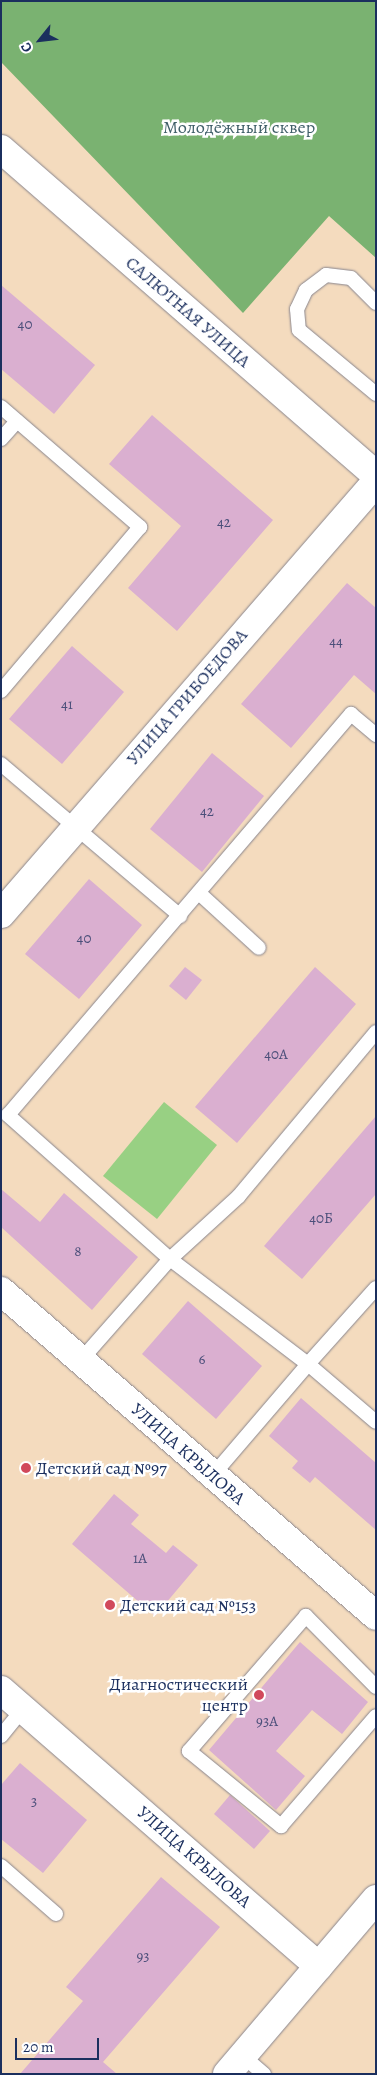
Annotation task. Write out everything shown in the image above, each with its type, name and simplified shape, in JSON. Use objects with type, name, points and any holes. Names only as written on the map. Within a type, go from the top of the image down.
[{"type":"street","name":"САЛЮТНАЯ УЛИЦА","points":[[1,149],[376,475]]},
{"type":"street","name":"УЛИЦА ГРИБОЕДОВА","points":[[1,914],[376,482]]},
{"type":"street","name":"УЛИЦА КРЫЛОВА","points":[[1,1291],[213,1475],[372,1606]]},
{"type":"street","name":"УЛИЦА КРЫЛОВА","points":[[1,1690],[319,1966]]},
{"type":"street","points":[[235,2065],[376,1899]]},
{"type":"lane","points":[[376,303],[351,278],[326,275],[306,290],[297,309],[299,330],[376,394]]},
{"type":"lane","points":[[1,407],[140,528],[1,692]]},
{"type":"lane","points":[[1,439],[17,421]]},
{"type":"lane","points":[[376,734],[351,714],[8,1115],[170,1259],[308,1364],[376,1422]]},
{"type":"lane","points":[[1,764],[180,916]]},
{"type":"lane","points":[[199,893],[259,948]]},
{"type":"lane","points":[[81,1360],[170,1259],[239,1196],[376,1032]]},
{"type":"lane","points":[[213,1475],[376,1288]]},
{"type":"lane","points":[[376,1687],[306,1616],[189,1752],[281,1826],[376,1716]]},
{"type":"lane","points":[[1,1736],[23,1709]]},
{"type":"lane","points":[[1,1866],[56,1914]]},
{"type":"lane","points":[[235,2065],[264,2074]]},
{"type":"green space","name":"Молодёжный сквер","points":[[1,1],[376,1],[376,258],[329,216],[243,313],[1,62]]},
{"type":"green space","points":[[164,1102],[217,1145],[157,1219],[103,1176]]},
{"type":"building","points":[[1,285],[95,365],[54,414],[1,369]]},
{"type":"building","points":[[152,415],[273,520],[177,631],[128,588],[181,526],[109,464]]},
{"type":"building","points":[[347,583],[376,608],[376,694],[354,675],[291,748],[241,704]]},
{"type":"building","points":[[72,646],[124,692],[62,764],[9,719]]},
{"type":"building","points":[[212,753],[264,796],[202,872],[150,829]]},
{"type":"building","points":[[89,879],[142,925],[79,999],[25,954]]},
{"type":"building","points":[[185,967],[202,980],[186,1000],[169,986]]},
{"type":"building","points":[[315,967],[356,1004],[237,1143],[195,1107]]},
{"type":"building","points":[[376,1116],[376,1194],[302,1279],[264,1246]]},
{"type":"building","points":[[1,1189],[40,1222],[64,1193],[138,1257],[92,1310],[1,1227]]},
{"type":"building","points":[[188,1301],[262,1366],[216,1419],[142,1354]]},
{"type":"building","points":[[301,1398],[376,1463],[376,1530],[315,1477],[310,1483],[292,1468],[298,1461],[269,1436]]},
{"type":"building","points":[[114,1494],[139,1515],[131,1524],[166,1553],[173,1545],[198,1565],[155,1616],[72,1544]]},
{"type":"building","points":[[300,1642],[368,1702],[342,1734],[312,1710],[276,1751],[305,1776],[276,1810],[209,1750]]},
{"type":"building","points":[[20,1763],[87,1820],[43,1873],[1,1839],[1,1785]]},
{"type":"building","points":[[230,1795],[270,1831],[254,1849],[214,1814]]},
{"type":"building","points":[[161,1877],[220,1927],[103,2062],[117,2074],[20,2074],[83,2001],[66,1987]]},
{"type":"place","name":"Детский сад №97","points":[[26,1468]]},
{"type":"place","name":"Детский сад №153","points":[[110,1605]]},
{"type":"place","name":"Диагностический центр","points":[[259,1695]]}]
